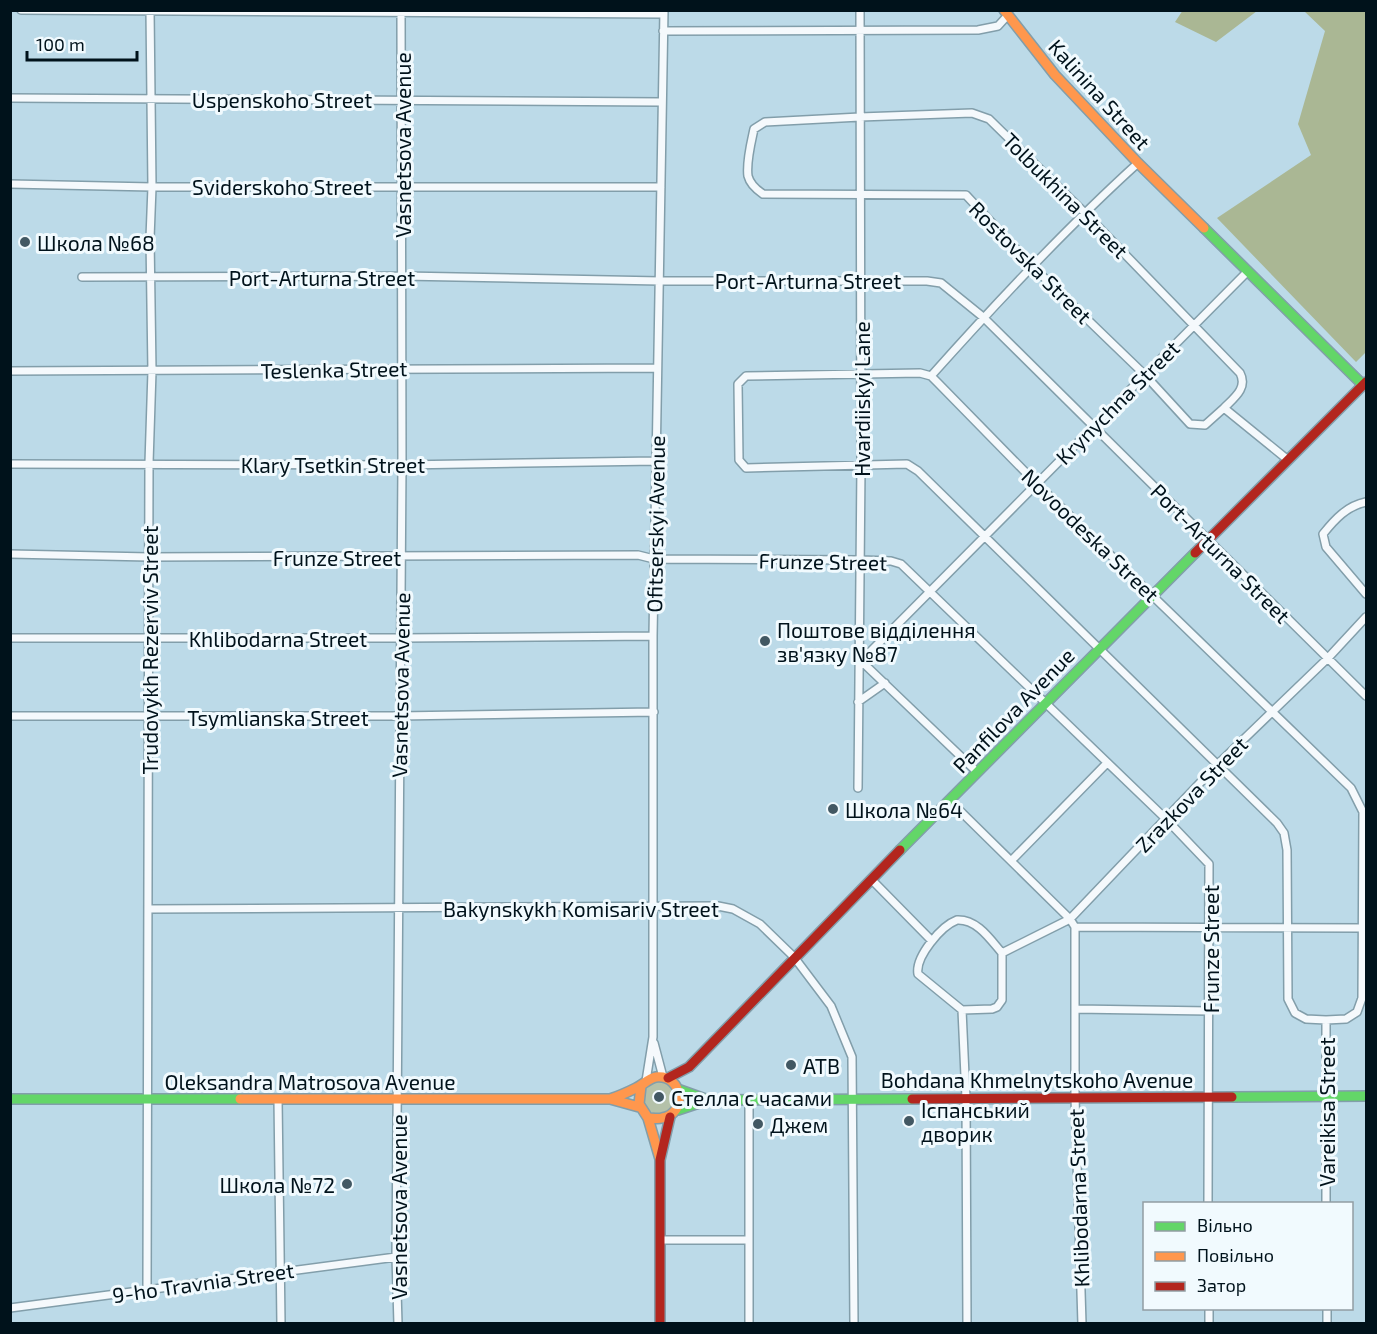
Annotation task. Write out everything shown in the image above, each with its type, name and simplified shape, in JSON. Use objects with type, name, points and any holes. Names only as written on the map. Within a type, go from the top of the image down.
[{"type":"main road","name":"Kalinina Street","points":[[1006,13],[1055,75],[1138,163],[1365,385]]},
{"type":"main road","name":"Panfilova Avenue","points":[[680,1090],[689,1067],[794,957],[1099,648],[1365,385]]},
{"type":"main road","name":"Panfilova Avenue","points":[[665,1077],[689,1067]]},
{"type":"main road","points":[[609,1099],[654,1077],[665,1077],[680,1090],[708,1100]]},
{"type":"main road","points":[[643,1084],[638,1096],[639,1107],[648,1118],[660,1160]]},
{"type":"main road","points":[[678,1110],[681,1099],[680,1090]]},
{"type":"main road","name":"Bohdana Khmelnytskoho Avenue","points":[[708,1100],[1366,1096]]},
{"type":"main road","name":"Oleksandra Matrosova Avenue","points":[[10,1099],[609,1099]]},
{"type":"main road","points":[[609,1099],[639,1107]]},
{"type":"main road","points":[[648,1118],[659,1120],[670,1117],[678,1110],[708,1100]]},
{"type":"main road","points":[[660,1323],[660,1160],[670,1117]]},
{"type":"street","points":[[21,10],[664,12]]},
{"type":"street","name":"Hvardiiskyi Lane","points":[[858,788],[861,466],[860,10]]},
{"type":"street","name":"Trudovykh Rezerviv Street","points":[[147,1289],[149,463],[152,371],[150,11]]},
{"type":"street","name":"Vasnetsova Avenue","points":[[398,1323],[396,1257],[403,276],[401,12]]},
{"type":"street","name":"Ofitserskyi Avenue","points":[[653,1037],[653,636],[664,12]]},
{"type":"street","name":"Kalinina Street","points":[[663,31],[992,28],[1004,21],[1006,13]]},
{"type":"street","name":"Uspenskoho Street","points":[[10,98],[662,102]]},
{"type":"street","name":"Tolbukhina Street","points":[[749,156],[754,129],[765,122],[972,113],[983,116],[1084,212],[1243,376],[1242,389],[1224,408]]},
{"type":"street","name":"Rostovska Street","points":[[749,156],[748,177],[754,187],[764,194],[966,195],[1031,265],[1145,375],[1190,424],[1205,425],[1224,408]]},
{"type":"street","points":[[1138,163],[1031,265],[931,376],[920,373],[746,376],[738,384],[739,460],[746,468],[907,464],[918,471],[985,534],[1277,823],[1284,833],[1287,850],[1288,999],[1295,1013],[1306,1018],[1326,1020]]},
{"type":"street","name":"Sviderskoho Street","points":[[10,184],[152,187],[402,185],[661,187]]},
{"type":"street","name":"Krynychna Street","points":[[858,658],[868,654],[931,592],[985,534],[1248,271]]},
{"type":"street","name":"Port-Arturna Street","points":[[82,277],[403,276],[660,280],[927,280],[942,283],[983,317],[1366,696]]},
{"type":"street","name":"Teslenka Street","points":[[10,371],[657,368]]},
{"type":"street","name":"Novoodeska Street","points":[[931,376],[1036,483],[1351,789],[1359,801],[1363,812],[1365,928],[1362,998],[1357,1012],[1351,1016],[1346,1019],[1326,1020]]},
{"type":"street","points":[[1224,408],[1288,460]]},
{"type":"street","name":"Klary Tsetkin Street","points":[[10,464],[402,465],[656,461]]},
{"type":"street","points":[[1366,502],[1357,503],[1338,515],[1323,534],[1326,547],[1366,594]]},
{"type":"street","name":"Frunze Street","points":[[10,554],[402,558],[638,555],[654,560],[860,560],[891,561],[901,564],[1166,819],[1209,864],[1208,1202]]},
{"type":"street","name":"Zrazkova Street","points":[[1002,953],[1070,919],[1218,765],[1328,658],[1366,617]]},
{"type":"street","name":"Khlibodarna Street","points":[[10,638],[653,636]]},
{"type":"street","points":[[858,658],[977,772]]},
{"type":"street","points":[[858,702],[885,683]]},
{"type":"street","name":"Tsymlianska Street","points":[[10,716],[399,716],[654,712]]},
{"type":"street","points":[[1011,861],[1107,763]]},
{"type":"street","points":[[949,800],[1070,919],[1075,927],[1365,928]]},
{"type":"street","points":[[871,879],[932,941]]},
{"type":"street","name":"Bakynskykh Komisariv Street","points":[[148,909],[718,906],[733,909],[760,924],[794,957],[831,1006],[852,1057],[854,1323]]},
{"type":"street","points":[[967,921],[976,925],[1002,953],[1000,1003],[992,1009],[962,1010],[918,974],[918,960],[932,941],[951,922],[967,921]]},
{"type":"street","name":"Khlibodarna Street","points":[[1075,927],[1075,1097],[1082,1323]]},
{"type":"street","points":[[1075,1009],[1210,1011]]},
{"type":"street","points":[[962,1010],[966,1098],[967,1323]]},
{"type":"street","name":"Vareikisa Street","points":[[1326,1020],[1326,1202]]},
{"type":"street","points":[[653,1037],[665,1077]]},
{"type":"street","points":[[643,1084],[653,1037]]},
{"type":"street","points":[[278,1099],[281,1323]]},
{"type":"street","points":[[749,1100],[749,1323]]},
{"type":"street","points":[[660,1240],[749,1240]]},
{"type":"street","name":"9-ho Travnia Street","points":[[10,1308],[396,1257]]},
{"type":"green space","points":[[1183,10],[1257,11],[1216,42],[1175,22]]},
{"type":"green space","points":[[1304,11],[1366,11],[1366,352],[1356,362],[1217,218],[1311,155],[1298,124],[1325,31]]},
{"type":"green space","points":[[659,1082],[670,1087],[675,1098],[670,1109],[659,1114],[648,1109],[643,1098],[648,1087]]},
{"type":"traffic: fast","points":[[1204,228],[1363,385]]},
{"type":"traffic: fast","points":[[900,850],[1195,553]]},
{"type":"traffic: fast","points":[[680,1090],[708,1100]]},
{"type":"traffic: fast","points":[[1232,1097],[1366,1096]]},
{"type":"traffic: fast","points":[[10,1099],[240,1099]]},
{"type":"traffic: fast","points":[[678,1110],[708,1100],[912,1099]]},
{"type":"traffic: slow","points":[[1004,10],[1055,75],[1138,163],[1204,228]]},
{"type":"traffic: slow","points":[[610,1099],[653,1078],[665,1078],[677,1088],[679,1102],[676,1109],[670,1115],[662,1118],[648,1118],[639,1104],[641,1086]]},
{"type":"traffic: slow","points":[[240,1099],[610,1099],[639,1107]]},
{"type":"traffic: slow","points":[[648,1118],[660,1159]]},
{"type":"traffic: jam","points":[[1195,553],[1366,382]]},
{"type":"traffic: jam","points":[[668,1078],[689,1067],[900,850]]},
{"type":"traffic: jam","points":[[912,1099],[1232,1097]]},
{"type":"traffic: jam","points":[[660,1324],[660,1160],[670,1117]]},
{"type":"place","name":"Школа №68","points":[[25,242]]},
{"type":"place","name":"Поштове відділення зв'язку №87","points":[[765,641]]},
{"type":"place","name":"Школа №64","points":[[833,809]]},
{"type":"place","name":"ATB","points":[[791,1065]]},
{"type":"place","name":"Стелла с часами","points":[[659,1097]]},
{"type":"place","name":"Іспанський дворик","points":[[909,1121]]},
{"type":"place","name":"Джем","points":[[758,1124]]},
{"type":"place","name":"Школа №72","points":[[347,1184]]}]
